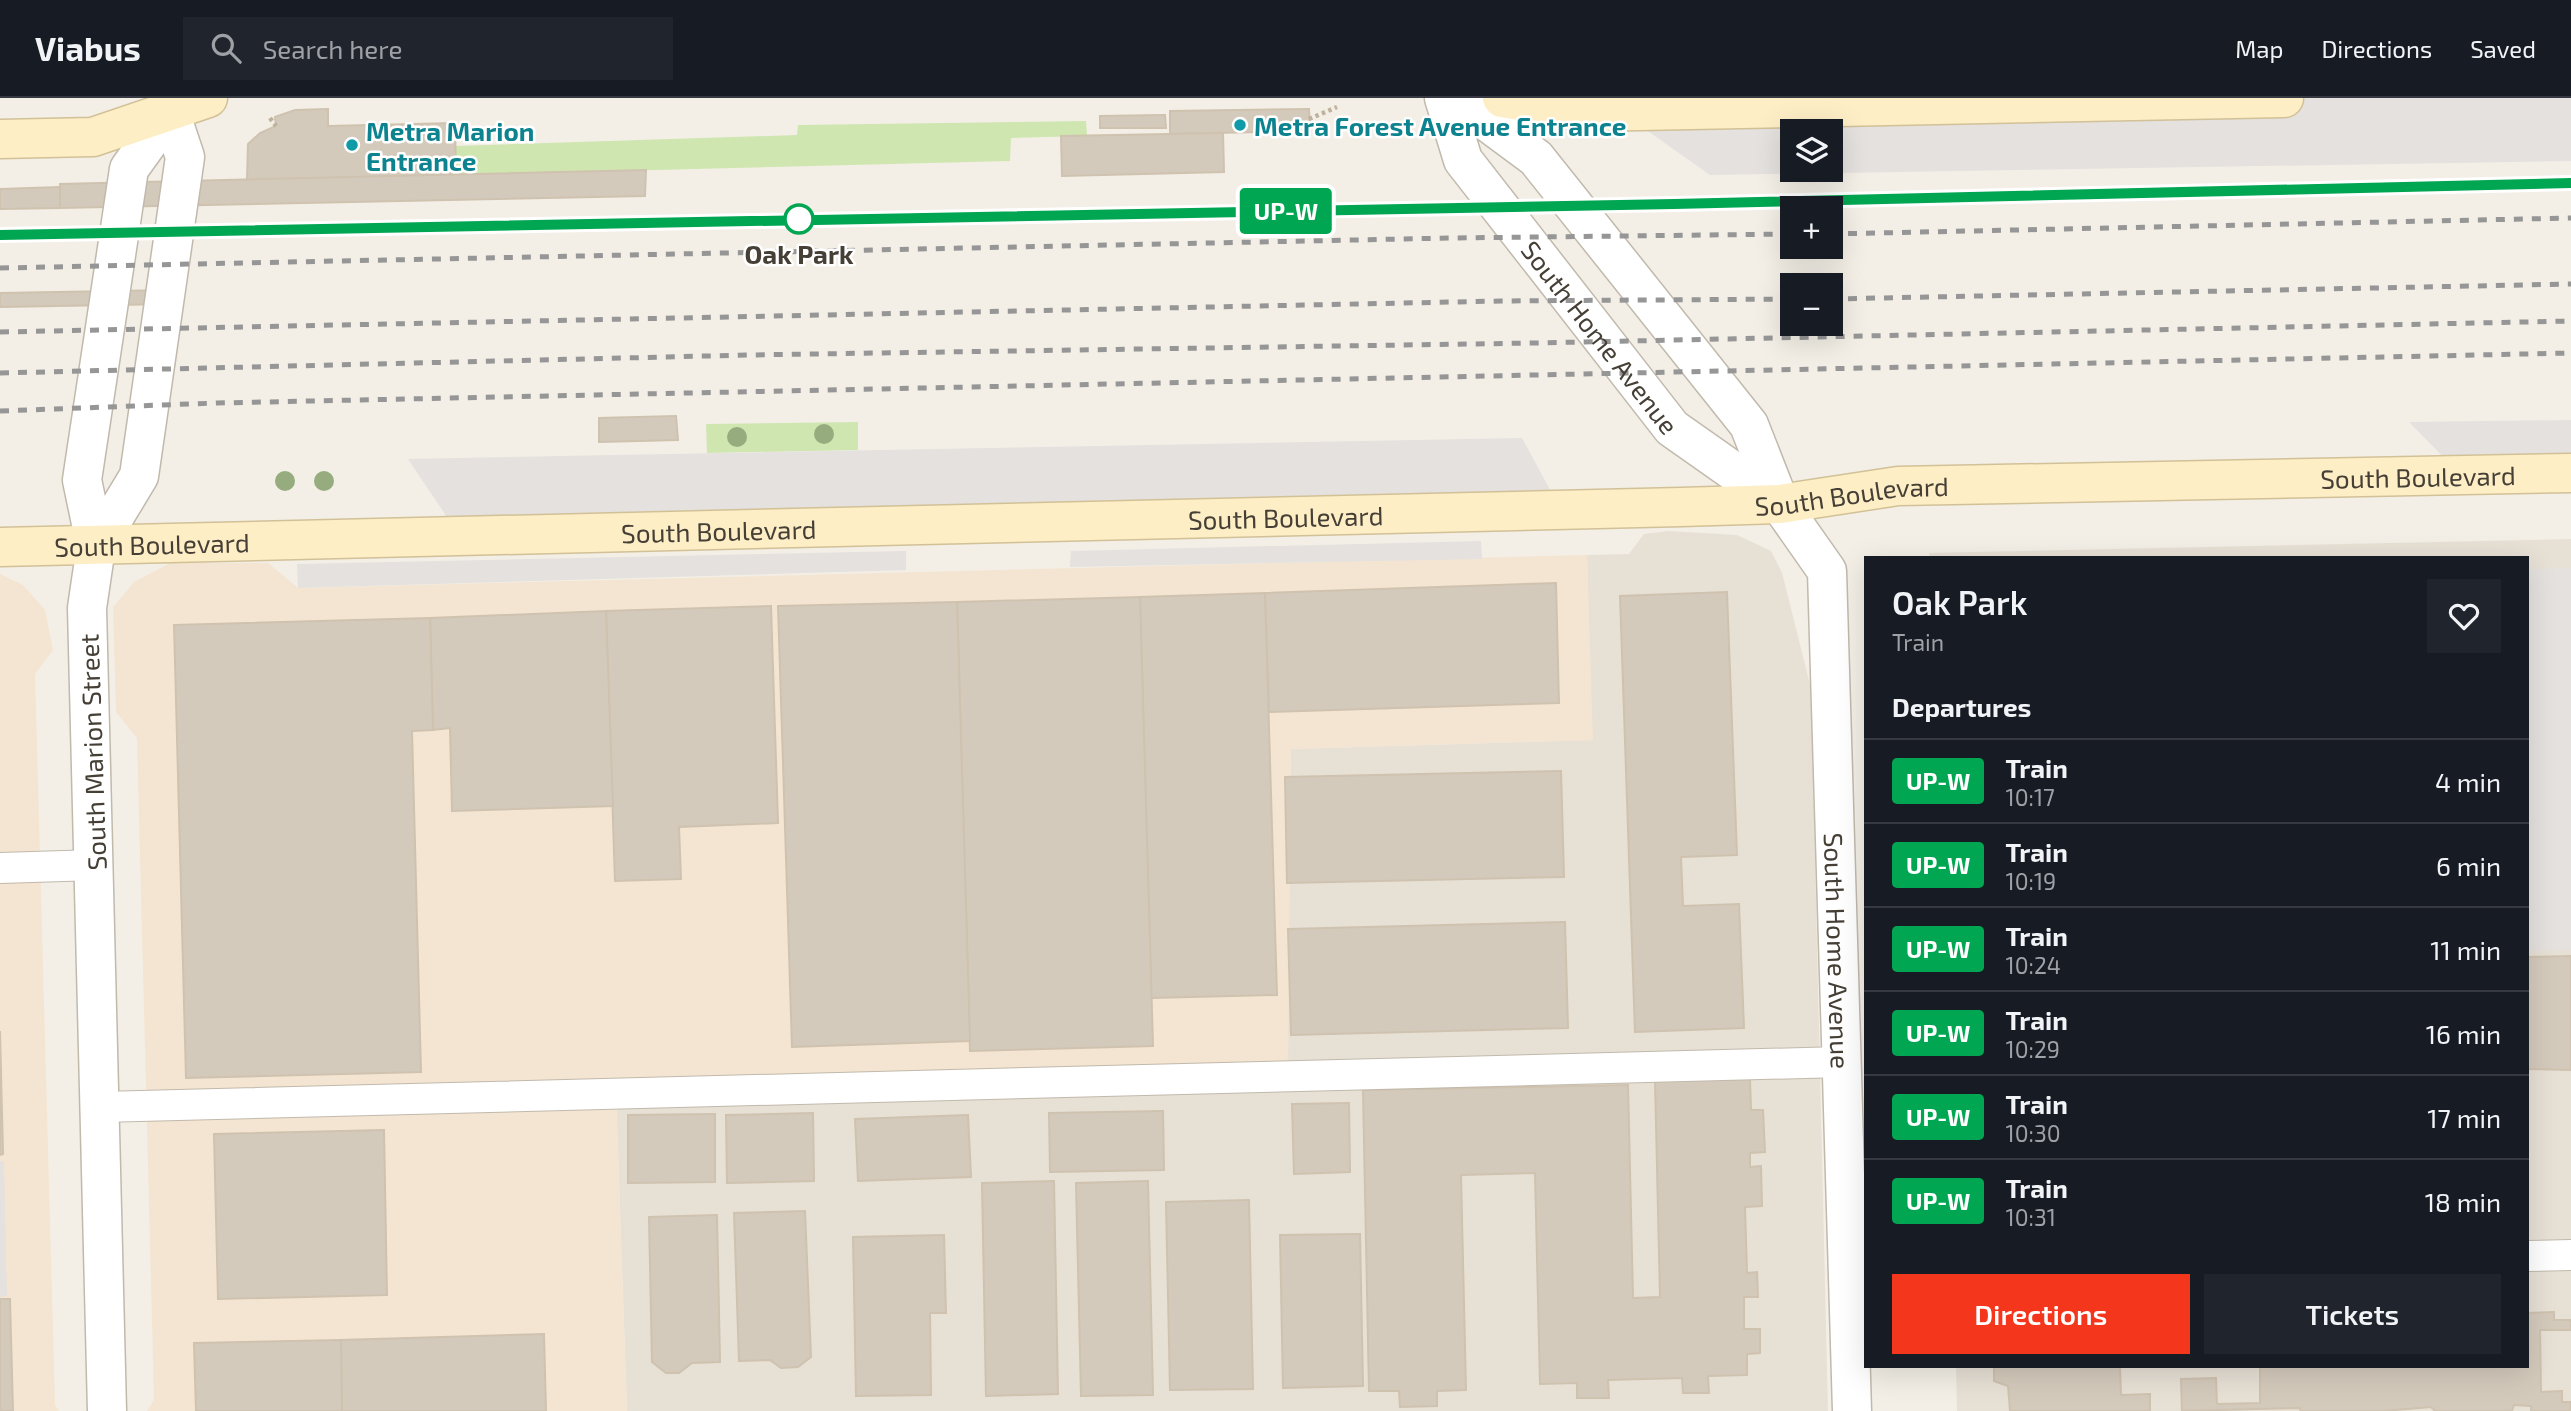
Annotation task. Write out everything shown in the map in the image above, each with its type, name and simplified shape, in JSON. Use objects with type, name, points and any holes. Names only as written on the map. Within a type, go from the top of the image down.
[{"type":"street","points":[[0,139],[93,137],[171,105],[208,98]]},
{"type":"street","name":"South Home Avenue","points":[[1444,98],[1463,160],[1672,428],[1780,504]]},
{"type":"street","name":"South Home Avenue","points":[[1455,98],[1542,166],[1749,425],[1780,504],[1827,571],[1842,1062],[1857,1273],[1853,1411]]},
{"type":"street","points":[[1502,98],[1588,112],[2284,98]]},
{"type":"street","points":[[96,547],[139,476],[185,157],[171,105]]},
{"type":"street","name":"South Marion Street","points":[[107,1411],[96,865],[87,608],[96,547],[82,480],[129,169],[171,105]]},
{"type":"street","name":"South Boulevard","points":[[0,547],[96,547],[1780,504],[1898,486],[2571,473]]},
{"type":"lane","points":[[0,868],[96,865]]},
{"type":"lane","points":[[101,1107],[1842,1062]]},
{"type":"lane","points":[[2529,1256],[2571,1255]]},
{"type":"path","points":[[1310,120],[1337,107]]},
{"type":"path","points":[[270,118],[276,126]]},
{"type":"shaded area","points":[[2284,98],[2571,98],[2571,161],[1843,173],[1843,119],[1780,119],[1780,174],[1710,175],[1621,112]]},
{"type":"shaded area","points":[[2571,420],[2571,473],[2461,475],[2409,422]]},
{"type":"shaded area","points":[[1522,438],[1561,510],[461,538],[408,459]]},
{"type":"shaded area","points":[[1668,531],[1737,535],[1771,551],[1782,573],[1811,689],[1828,1411],[627,1411],[616,1093],[1287,1076],[1291,749],[1592,740],[1587,555],[1629,554],[1644,534]]},
{"type":"shaded area","points":[[2571,539],[2571,1411],[1957,1411],[1956,1368],[2529,1368],[2529,556],[1929,556],[1929,553]]},
{"type":"shaded area","points":[[1481,541],[1482,559],[1070,567],[1071,551]]},
{"type":"shaded area","points":[[906,551],[906,570],[298,588],[297,564]]},
{"type":"shaded area","points":[[1587,555],[1593,740],[1291,749],[1288,1076],[616,1093],[627,1411],[147,1411],[154,1400],[137,738],[116,712],[113,607],[134,582],[170,563],[268,563],[298,588]]},
{"type":"shaded area","points":[[2571,568],[2571,950],[2529,951],[2529,569]]},
{"type":"shaded area","points":[[0,574],[23,585],[45,610],[53,650],[35,674],[55,1405],[59,1411],[0,1411]]},
{"type":"shaded area","points":[[0,1161],[4,1161],[7,1296],[0,1297]]},
{"type":"green space","points":[[1086,121],[1087,136],[1011,138],[1010,161],[456,175],[456,146],[797,135],[798,125]]},
{"type":"green space","points":[[858,422],[858,450],[707,453],[706,424]]},
{"type":"building","name":"Metra Marion Entrance","points":[[328,109],[328,126],[455,123],[456,175],[247,180],[248,144],[260,133],[276,126],[275,117],[295,110]]},
{"type":"building","name":"Metra Forest Avenue Entrance","points":[[1309,109],[1310,131],[1170,134],[1170,111]]},
{"type":"building","points":[[1165,115],[1166,128],[1100,128],[1100,116]]},
{"type":"building","points":[[1223,133],[1224,172],[1062,176],[1061,136]]},
{"type":"building","points":[[646,170],[645,196],[60,208],[60,184]]},
{"type":"building","points":[[60,187],[60,208],[0,209],[0,189]]},
{"type":"building","points":[[171,290],[170,304],[0,307],[0,293]]},
{"type":"building","points":[[676,416],[678,440],[599,442],[599,418]]},
{"type":"building","points":[[1556,583],[1559,703],[1269,712],[1265,593]]},
{"type":"building","points":[[1727,592],[1737,855],[1681,857],[1683,906],[1739,904],[1744,1028],[1635,1032],[1620,596]]},
{"type":"building","points":[[1265,593],[1277,995],[1151,998],[1140,597]]},
{"type":"building","points":[[1140,597],[1153,1046],[970,1051],[957,602]]},
{"type":"building","points":[[957,602],[970,1041],[792,1047],[778,606]]},
{"type":"building","points":[[771,606],[778,823],[679,827],[681,879],[615,881],[606,611]]},
{"type":"building","points":[[606,611],[613,806],[452,811],[450,728],[433,730],[430,618]]},
{"type":"building","points":[[430,618],[433,730],[412,731],[421,1072],[186,1078],[174,625]]},
{"type":"building","points":[[1561,771],[1564,877],[1287,883],[1285,777]]},
{"type":"building","points":[[1565,922],[1568,1028],[1291,1035],[1288,929]]},
{"type":"building","points":[[2571,956],[2571,1070],[2529,1069],[2529,957]]},
{"type":"building","points":[[0,1031],[3,1154],[0,1155]]},
{"type":"building","points":[[1750,1078],[1751,1110],[1763,1110],[1765,1152],[1750,1153],[1750,1167],[1761,1166],[1762,1206],[1745,1207],[1747,1273],[1757,1272],[1758,1297],[1744,1297],[1744,1329],[1760,1329],[1760,1353],[1747,1354],[1747,1375],[1708,1376],[1709,1393],[1683,1393],[1682,1378],[1608,1380],[1609,1398],[1577,1398],[1577,1383],[1540,1384],[1535,1173],[1461,1175],[1466,1390],[1437,1391],[1437,1406],[1400,1407],[1399,1391],[1369,1391],[1363,1090],[1628,1085],[1633,1298],[1660,1297],[1655,1080]]},
{"type":"building","points":[[1349,1103],[1350,1172],[1294,1174],[1292,1104]]},
{"type":"building","points":[[1163,1111],[1164,1170],[1050,1172],[1049,1113]]},
{"type":"building","points":[[813,1113],[814,1181],[727,1183],[726,1115]]},
{"type":"building","points":[[715,1114],[715,1182],[628,1183],[628,1115]]},
{"type":"building","points":[[968,1115],[971,1177],[858,1181],[855,1119]]},
{"type":"building","points":[[384,1130],[387,1295],[218,1299],[214,1134]]},
{"type":"building","points":[[1054,1181],[1058,1394],[986,1396],[982,1183]]},
{"type":"building","points":[[1148,1181],[1153,1395],[1081,1396],[1076,1183]]},
{"type":"building","points":[[1249,1200],[1253,1389],[1170,1390],[1166,1202]]},
{"type":"building","points":[[805,1211],[811,1357],[798,1367],[781,1368],[770,1360],[739,1361],[734,1213]]},
{"type":"building","points":[[717,1215],[720,1362],[692,1363],[679,1373],[666,1373],[652,1362],[649,1217]]},
{"type":"building","points":[[1360,1234],[1363,1386],[1283,1388],[1280,1235]]},
{"type":"building","points":[[944,1235],[946,1313],[930,1313],[931,1395],[856,1396],[853,1237]]},
{"type":"building","points":[[0,1299],[10,1299],[13,1411],[0,1411]]},
{"type":"building","points":[[2554,1312],[2554,1320],[2571,1320],[2571,1330],[2540,1330],[2541,1392],[2562,1391],[2562,1402],[2571,1402],[2571,1411],[2531,1411],[2531,1406],[2514,1405],[2512,1411],[2435,1411],[2431,1407],[2384,1411],[2301,1411],[2299,1408],[2182,1411],[2181,1379],[2216,1378],[2217,1404],[2260,1403],[2260,1368],[2529,1368],[2529,1313]]},
{"type":"building","points":[[544,1334],[546,1411],[342,1411],[341,1340]]},
{"type":"building","points":[[341,1340],[342,1411],[196,1411],[194,1343]]},
{"type":"building","points":[[1994,1368],[2120,1368],[2121,1395],[2150,1394],[2150,1411],[2010,1411],[2008,1386],[1994,1381]]},
{"type":"railway","points":[[0,235],[1674,204],[2571,183]]},
{"type":"railway","points":[[1843,234],[2571,218]]},
{"type":"railway","points":[[0,268],[1451,238],[1780,234]]},
{"type":"railway","points":[[1843,299],[2571,284]]},
{"type":"railway","points":[[0,332],[1501,301],[1780,299]]},
{"type":"railway","points":[[0,373],[748,355],[1535,343],[2571,321]]},
{"type":"railway","points":[[0,411],[217,403],[2571,353]]},
{"type":"train","name":"UP-W","points":[[0,235],[296,227],[1428,209],[2571,183]]},
{"type":"place","name":"Metra Forest Avenue Entrance","points":[[1240,125]]},
{"type":"place","name":"Metra Marion Entrance","points":[[352,145]]},
{"type":"place","name":"Oak Park","points":[[799,219]]}]
